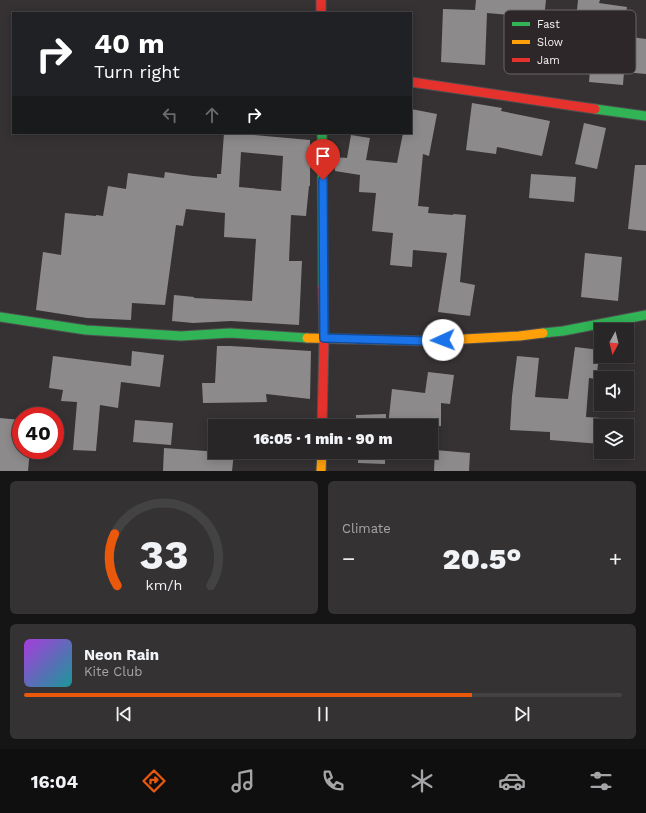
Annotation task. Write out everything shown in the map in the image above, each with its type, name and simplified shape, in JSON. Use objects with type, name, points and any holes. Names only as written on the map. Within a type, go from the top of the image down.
[{"type":"street","points":[[321,0],[321,12]]},
{"type":"street","points":[[412,82],[646,116]]},
{"type":"street","points":[[322,134],[324,338],[322,419]]},
{"type":"street","points":[[0,317],[102,331],[181,336],[230,332],[324,338],[428,341],[519,336],[563,331],[646,315]]},
{"type":"street","points":[[321,471],[322,459]]},
{"type":"building","points":[[476,0],[546,0],[545,10],[504,10],[504,14],[487,13],[485,65],[441,62],[443,9],[475,10]]},
{"type":"building","points":[[578,0],[600,0],[599,3],[627,7],[627,10],[577,10]]},
{"type":"building","points":[[636,38],[646,39],[646,74],[636,73]]},
{"type":"building","points":[[590,74],[624,74],[623,85],[589,82]]},
{"type":"building","points":[[472,103],[502,108],[501,111],[550,121],[542,156],[497,147],[496,154],[466,150]]},
{"type":"building","points":[[412,109],[437,114],[429,156],[423,154],[418,206],[429,207],[428,213],[466,215],[460,282],[475,285],[470,316],[438,312],[447,253],[413,250],[412,267],[390,265],[393,233],[372,231],[376,193],[359,192],[360,175],[335,171],[335,157],[347,158],[351,135],[370,138],[366,160],[397,163],[403,134],[412,134]]},
{"type":"building","points":[[584,123],[606,128],[597,169],[575,164]]},
{"type":"building","points":[[224,134],[244,134],[310,140],[310,186],[306,216],[291,215],[289,261],[302,261],[299,325],[231,321],[193,323],[172,321],[174,295],[194,298],[252,301],[256,239],[224,237],[225,213],[186,209],[183,226],[176,225],[165,305],[132,303],[131,320],[87,318],[36,310],[43,252],[61,255],[65,213],[103,216],[108,186],[126,189],[128,173],[164,178],[165,172],[217,178],[217,174],[221,174]],"holes":[[[241,152],[283,156],[281,191],[239,187]]]},
{"type":"building","points":[[635,165],[646,165],[646,231],[628,229]]},
{"type":"building","points":[[531,174],[576,177],[574,202],[529,198]]},
{"type":"building","points":[[585,253],[622,257],[618,301],[581,297]]},
{"type":"building","points":[[217,346],[311,351],[310,399],[266,394],[267,402],[203,403],[202,383],[215,383]]},
{"type":"building","points":[[575,347],[594,349],[594,363],[598,363],[597,371],[594,371],[594,379],[589,378],[586,417],[601,418],[594,419],[594,443],[550,440],[550,432],[510,430],[512,396],[517,356],[539,358],[535,397],[568,399]]},
{"type":"building","points":[[132,351],[164,355],[160,387],[121,382],[118,408],[100,405],[96,451],[73,450],[77,402],[61,401],[63,390],[49,388],[53,356],[131,366]]},
{"type":"building","points":[[428,372],[454,375],[450,404],[441,403],[441,426],[438,426],[438,419],[389,419],[392,389],[425,393]]},
{"type":"building","points":[[386,414],[386,419],[356,419],[356,415]]},
{"type":"building","points":[[0,418],[12,419],[12,459],[29,459],[28,471],[0,471]]},
{"type":"building","points":[[135,420],[173,423],[171,445],[133,442]]},
{"type":"building","points":[[164,448],[208,451],[208,459],[233,459],[232,471],[163,471]]},
{"type":"building","points":[[438,450],[470,453],[469,471],[434,471],[435,459],[438,459]]},
{"type":"building","points":[[358,459],[385,459],[385,464],[358,463]]},
{"type":"traffic: fast","points":[[595,109],[646,116]]},
{"type":"traffic: fast","points":[[322,134],[323,286]]},
{"type":"traffic: fast","points":[[543,333],[563,331],[646,315]]},
{"type":"traffic: fast","points":[[0,317],[86,330],[181,336],[230,333],[307,338]]},
{"type":"traffic: slow","points":[[307,338],[428,341],[519,336],[543,333]]},
{"type":"traffic: slow","points":[[321,471],[322,459]]},
{"type":"traffic: jam","points":[[321,0],[321,12]]},
{"type":"traffic: jam","points":[[412,82],[595,109]]},
{"type":"traffic: jam","points":[[322,419],[324,339],[323,286]]},
{"type":"route","points":[[323,180],[324,338],[428,341],[443,340]]}]
